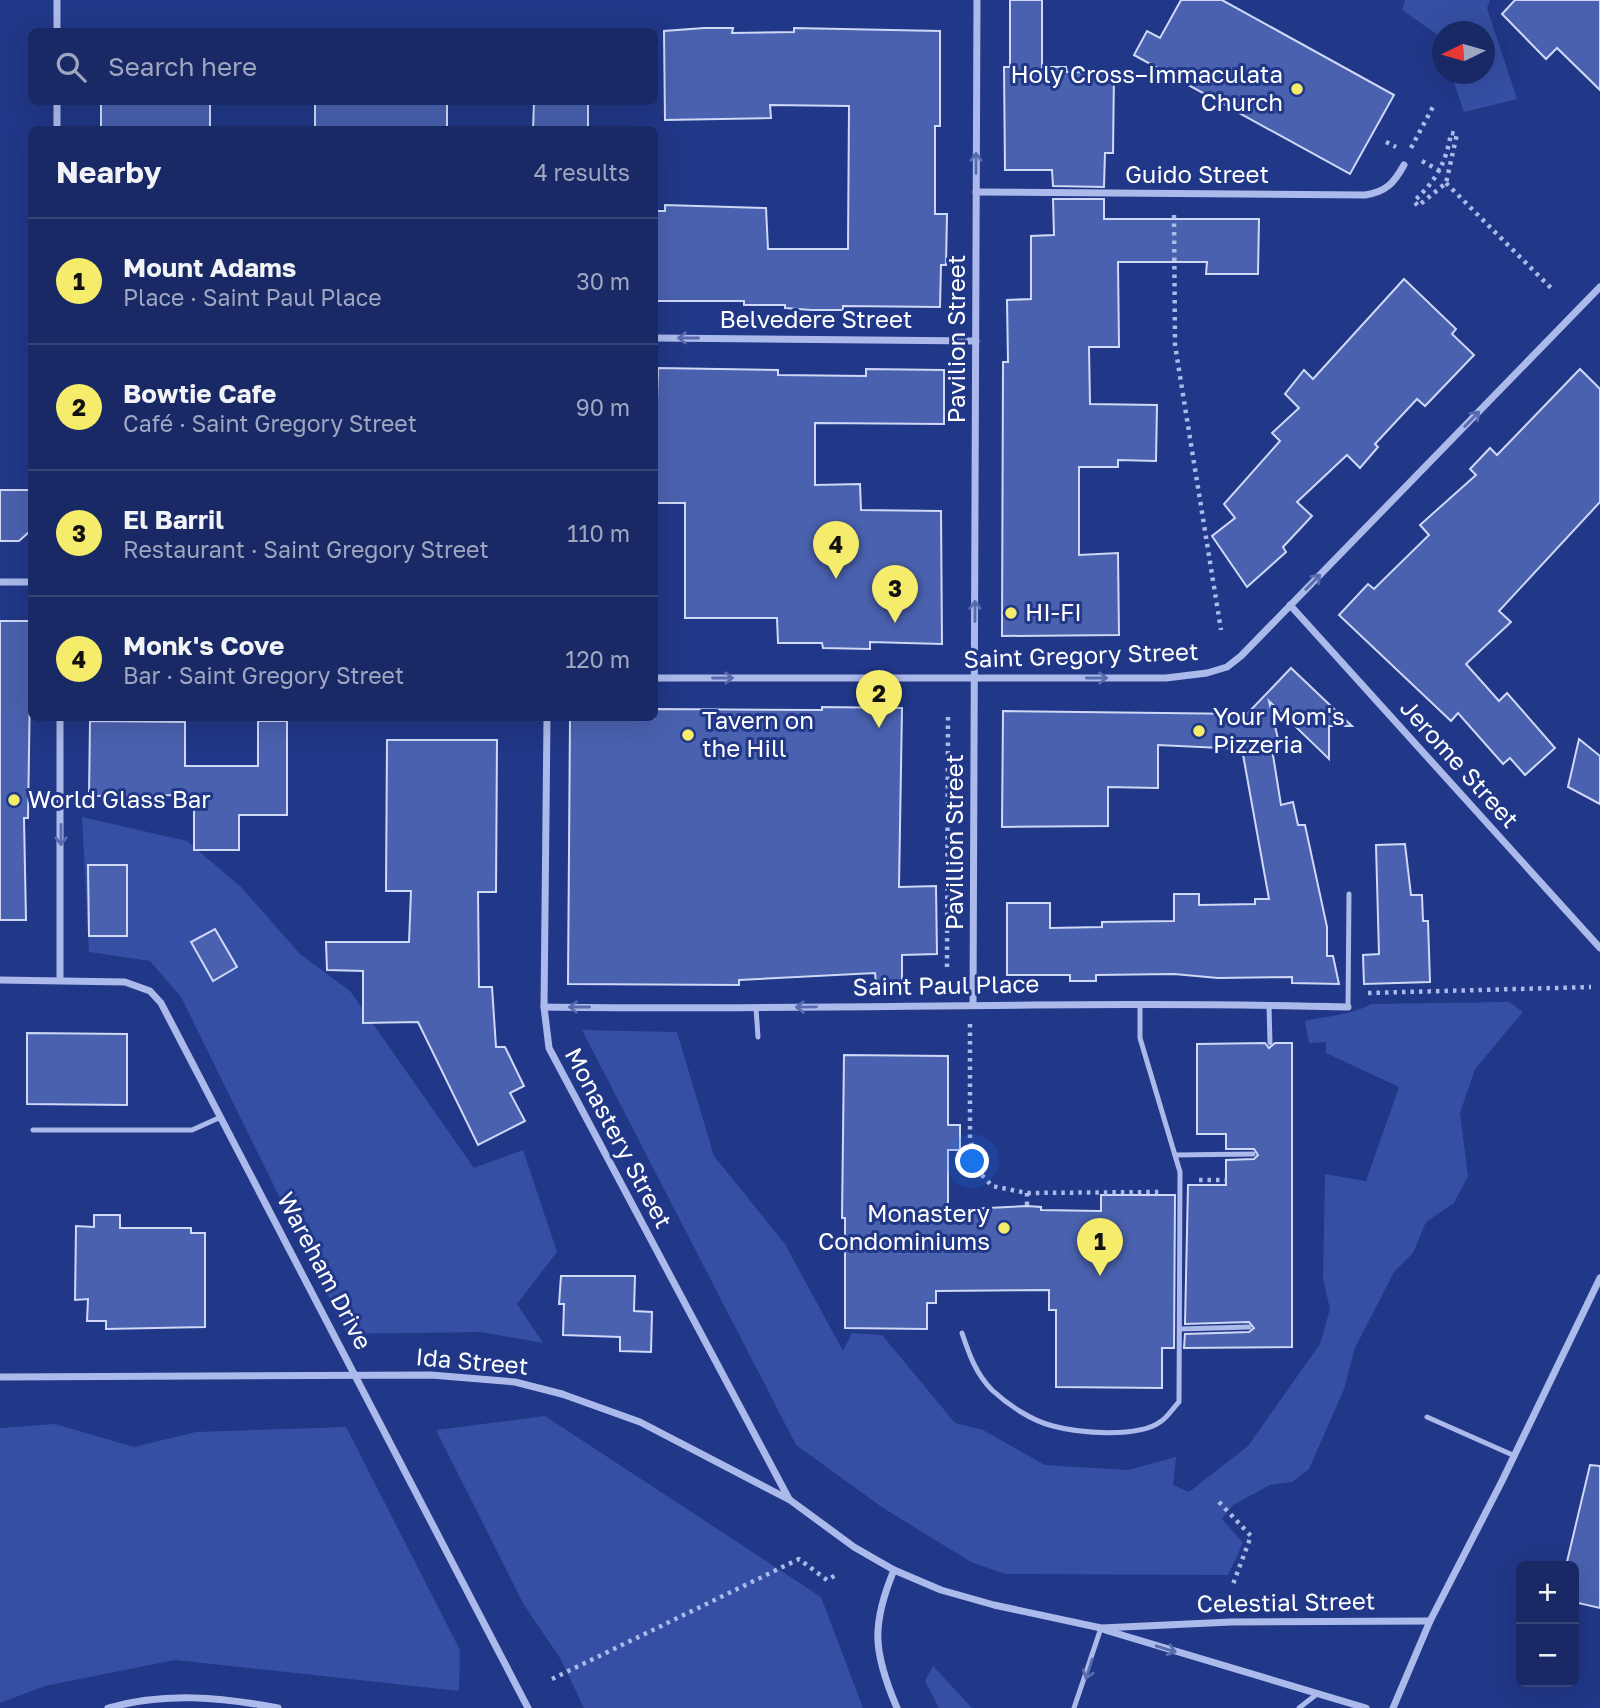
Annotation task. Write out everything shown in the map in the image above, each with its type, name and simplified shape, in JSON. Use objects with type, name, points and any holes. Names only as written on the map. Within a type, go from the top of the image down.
[{"type":"street","points":[[57,0],[57,28]]},
{"type":"street","name":"Pavilion Street","points":[[975,679],[977,0]]},
{"type":"street","points":[[57,105],[57,126]]},
{"type":"street","name":"Guido Street","points":[[976,192],[1365,195],[1379,193],[1393,183],[1404,165]]},
{"type":"street","name":"Saint Gregory Street","points":[[658,678],[1166,678],[1207,673],[1227,667],[1241,656],[1600,287]]},
{"type":"street","name":"Belvedere Street","points":[[658,338],[976,341]]},
{"type":"street","points":[[0,582],[28,582]]},
{"type":"street","name":"Jerome Street","points":[[1290,606],[1600,948]]},
{"type":"street","name":"Pavillion Street","points":[[973,1005],[975,679]]},
{"type":"street","points":[[60,721],[60,980]]},
{"type":"street","name":"Monastery Street","points":[[547,721],[546,1036],[554,1058],[790,1500]]},
{"type":"street","name":"Wareham Drive","points":[[0,980],[124,982],[150,991],[161,1003],[528,1708]]},
{"type":"street","name":"Saint Paul Place","points":[[544,1007],[1140,1004],[1348,1007]]},
{"type":"street","points":[[1393,1708],[1430,1621],[1515,1456],[1600,1278]]},
{"type":"street","name":"Ida Street","points":[[0,1377],[431,1375],[515,1382],[562,1394],[640,1422],[790,1500]]},
{"type":"street","name":"Celestial Street","points":[[790,1500],[854,1547],[894,1570],[971,1599],[1101,1628],[1231,1622],[1430,1621]]},
{"type":"street","points":[[894,1570],[882,1599],[876,1628],[880,1655],[897,1708]]},
{"type":"street","points":[[1101,1628],[1366,1708]]},
{"type":"street","points":[[108,1708],[137,1700],[197,1697],[278,1708]]},
{"type":"lane","points":[[1348,1007],[1349,894]]},
{"type":"lane","points":[[962,1333],[972,1363],[992,1389],[1016,1408],[1052,1426],[1119,1432],[1160,1423],[1179,1402],[1181,1191],[1175,1155],[1140,1038],[1140,1004]]},
{"type":"lane","points":[[1269,1006],[1270,1043]]},
{"type":"lane","points":[[756,1008],[758,1037]]},
{"type":"lane","points":[[33,1130],[192,1130],[221,1117]]},
{"type":"lane","points":[[1175,1155],[1253,1154]]},
{"type":"lane","points":[[1180,1329],[1249,1327]]},
{"type":"lane","points":[[1427,1417],[1515,1456]]},
{"type":"lane","points":[[1074,1708],[1101,1628]]},
{"type":"lane","points":[[1299,1708],[1317,1694]]},
{"type":"path","points":[[1404,165],[1435,103]]},
{"type":"path","points":[[1451,133],[1457,134],[1446,183],[1419,206],[1413,201],[1433,184],[1447,158],[1451,133]]},
{"type":"path","points":[[1446,183],[1553,290]]},
{"type":"path","points":[[1174,213],[1175,345],[1221,630]]},
{"type":"path","points":[[947,967],[948,713]]},
{"type":"path","points":[[1348,1007],[1362,993],[1591,987]]},
{"type":"path","points":[[970,1023],[970,1139],[981,1174],[992,1186],[1027,1193],[1181,1191],[1191,1180],[1226,1180]]},
{"type":"path","points":[[1027,1193],[1027,1206]]},
{"type":"path","points":[[1219,1502],[1251,1536],[1232,1587]]},
{"type":"path","points":[[552,1679],[799,1559],[827,1580],[836,1575]]},
{"type":"shaded area","points":[[1405,0],[1490,0],[1487,8],[1491,21],[1432,21],[1432,31],[1402,10]]},
{"type":"shaded area","points":[[1495,32],[1517,99],[1464,112],[1454,84],[1495,84]]},
{"type":"shaded area","points":[[82,817],[187,841],[241,887],[300,954],[350,991],[474,1168],[523,1150],[557,1252],[517,1304],[543,1343],[481,1332],[347,1334],[181,997],[150,961],[89,952]]},
{"type":"shaded area","points":[[1509,1002],[1523,1012],[1475,1069],[1460,1113],[1468,1176],[1454,1203],[1426,1222],[1413,1253],[1394,1272],[1355,1348],[1344,1389],[1309,1469],[1292,1482],[1270,1485],[1233,1505],[1222,1519],[1243,1543],[1228,1575],[1005,1574],[971,1562],[883,1508],[796,1445],[582,1030],[677,1032],[714,1156],[785,1244],[843,1351],[852,1333],[882,1335],[955,1423],[983,1430],[1045,1465],[1128,1470],[1176,1457],[1173,1485],[1189,1492],[1248,1446],[1320,1344],[1330,1309],[1323,1279],[1325,1174],[1366,1181],[1399,1087],[1326,1053],[1326,1042],[1309,1043],[1305,1021],[1348,1013],[1371,1004]]},
{"type":"shaded area","points":[[545,1416],[821,1597],[863,1708],[584,1708],[560,1658],[524,1605],[436,1430]]},
{"type":"shaded area","points":[[55,1424],[134,1447],[196,1432],[346,1427],[460,1650],[459,1691],[175,1660],[45,1686],[0,1703],[0,1428]]},
{"type":"shaded area","points":[[933,1666],[972,1708],[939,1708],[925,1681]]},
{"type":"building","points":[[1010,0],[1042,0],[1042,67],[1066,67],[1067,72],[1114,73],[1113,153],[1105,153],[1104,187],[1053,186],[1052,170],[1005,170],[1004,67],[1010,67]]},
{"type":"building","name":"Holy Cross–Immaculata Church","points":[[1181,0],[1222,0],[1394,95],[1350,174],[1134,55],[1147,31],[1160,38]]},
{"type":"building","points":[[1515,0],[1600,0],[1600,90],[1557,48],[1546,59],[1502,14]]},
{"type":"building","points":[[733,28],[732,33],[794,32],[794,28],[940,31],[940,126],[935,126],[935,214],[947,214],[946,265],[941,265],[940,307],[843,306],[843,310],[811,310],[785,308],[785,305],[744,305],[744,301],[658,301],[658,211],[665,211],[665,205],[766,208],[768,249],[848,249],[849,106],[770,105],[771,118],[665,120],[664,31]]},
{"type":"building","points":[[101,105],[210,105],[210,126],[101,126]]},
{"type":"building","points":[[315,105],[447,105],[447,126],[315,126]]},
{"type":"building","points":[[534,105],[588,105],[588,126],[533,126]]},
{"type":"building","points":[[1053,199],[1104,199],[1104,219],[1259,219],[1258,274],[1206,274],[1207,262],[1118,262],[1119,347],[1089,347],[1090,404],[1157,405],[1156,461],[1118,460],[1118,467],[1079,467],[1079,555],[1118,553],[1119,635],[1002,636],[1003,362],[1008,362],[1007,300],[1031,299],[1031,236],[1054,235]]},
{"type":"building","points":[[1404,279],[1456,329],[1452,334],[1474,355],[1425,406],[1417,399],[1375,444],[1378,447],[1360,468],[1347,455],[1297,502],[1312,516],[1283,547],[1286,552],[1247,587],[1212,536],[1235,518],[1224,504],[1280,441],[1272,433],[1299,408],[1285,394],[1304,370],[1313,379]]},
{"type":"building","points":[[658,368],[778,370],[778,375],[866,376],[866,369],[944,370],[944,424],[815,423],[815,485],[860,484],[861,510],[941,511],[942,644],[870,642],[870,649],[823,648],[822,643],[778,643],[777,618],[685,618],[685,503],[658,503]]},
{"type":"building","points":[[1580,369],[1600,389],[1600,502],[1499,611],[1511,622],[1466,664],[1499,701],[1507,693],[1555,748],[1525,775],[1510,758],[1503,764],[1458,713],[1451,721],[1339,615],[1368,584],[1374,589],[1429,535],[1420,525],[1476,475],[1470,469],[1490,448],[1497,455]]},
{"type":"building","points":[[0,490],[28,490],[28,533],[19,541],[0,541]]},
{"type":"building","points":[[0,621],[28,621],[28,818],[24,818],[26,920],[0,920]]},
{"type":"building","points":[[1291,668],[1352,726],[1329,726],[1329,759],[1269,701],[1280,747],[1272,749],[1281,805],[1293,802],[1298,825],[1305,825],[1327,927],[1327,956],[1333,956],[1339,984],[1292,983],[1292,977],[1096,975],[1096,981],[1070,981],[1070,975],[1007,975],[1007,903],[1050,903],[1050,928],[1102,927],[1102,922],[1174,921],[1174,894],[1199,894],[1199,905],[1255,904],[1255,899],[1269,899],[1242,749],[1158,745],[1158,788],[1108,787],[1108,826],[1002,827],[1003,711],[1247,714]]},
{"type":"building","points":[[822,707],[902,708],[899,887],[936,886],[937,954],[902,955],[902,982],[876,983],[875,973],[739,980],[739,985],[568,984],[570,721],[658,721],[658,709],[822,710]]},
{"type":"building","points":[[90,721],[185,722],[185,766],[258,766],[258,721],[287,721],[287,815],[239,815],[239,850],[194,850],[194,795],[89,796]]},
{"type":"building","points":[[1579,739],[1600,756],[1600,804],[1568,787]]},
{"type":"building","points":[[387,740],[497,740],[496,892],[478,892],[479,987],[492,987],[496,1047],[505,1047],[524,1086],[510,1093],[525,1121],[478,1145],[418,1022],[363,1023],[363,971],[327,970],[326,942],[409,942],[411,891],[386,891]]},
{"type":"building","points":[[1405,844],[1411,895],[1422,895],[1423,921],[1428,921],[1430,982],[1364,984],[1363,955],[1379,954],[1376,845]]},
{"type":"building","points":[[88,865],[127,865],[127,936],[89,936]]},
{"type":"building","points":[[215,929],[237,967],[213,981],[191,942]]},
{"type":"building","points":[[27,1033],[127,1034],[127,1105],[27,1104]]},
{"type":"building","points":[[1265,1043],[1269,1048],[1275,1043],[1292,1043],[1292,1347],[1184,1348],[1185,1334],[1249,1332],[1254,1328],[1249,1322],[1185,1324],[1188,1185],[1226,1185],[1226,1160],[1254,1159],[1258,1155],[1254,1149],[1226,1149],[1226,1134],[1197,1134],[1197,1044]]},
{"type":"building","name":"Monastery Condominiums","points":[[844,1055],[948,1056],[948,1125],[960,1125],[960,1150],[948,1150],[948,1210],[1027,1206],[1041,1207],[1041,1210],[1101,1211],[1101,1195],[1175,1195],[1174,1348],[1162,1348],[1162,1388],[1056,1387],[1056,1310],[1049,1310],[1049,1290],[936,1291],[936,1303],[927,1303],[927,1329],[845,1328],[845,1218],[842,1218]]},
{"type":"building","points":[[94,1215],[120,1215],[120,1228],[191,1228],[191,1233],[205,1233],[205,1327],[106,1329],[106,1321],[87,1321],[88,1299],[75,1300],[76,1226],[94,1227]]},
{"type":"building","points":[[561,1276],[635,1276],[634,1311],[652,1312],[651,1352],[620,1351],[620,1337],[563,1335],[564,1304],[559,1304]]},
{"type":"building","points":[[1590,1465],[1600,1466],[1600,1608],[1579,1603],[1579,1561],[1567,1561]]},
{"type":"place","name":"Holy Cross–Immaculata Church","points":[[1297,89]]},
{"type":"place","name":"Monk's Cove","points":[[836,579]]},
{"type":"place","name":"HI-FI","points":[[1011,613]]},
{"type":"place","name":"El Barril","points":[[895,623]]},
{"type":"place","name":"Bowtie Cafe","points":[[879,728]]},
{"type":"place","name":"Your Mom's Pizzeria","points":[[1199,731]]},
{"type":"place","name":"Tavern on the Hill","points":[[688,735]]},
{"type":"place","name":"World Glass Bar","points":[[14,800]]},
{"type":"place","name":"Monastery Condominiums","points":[[1004,1228]]},
{"type":"place","name":"Mount Adams","points":[[1100,1276]]}]
